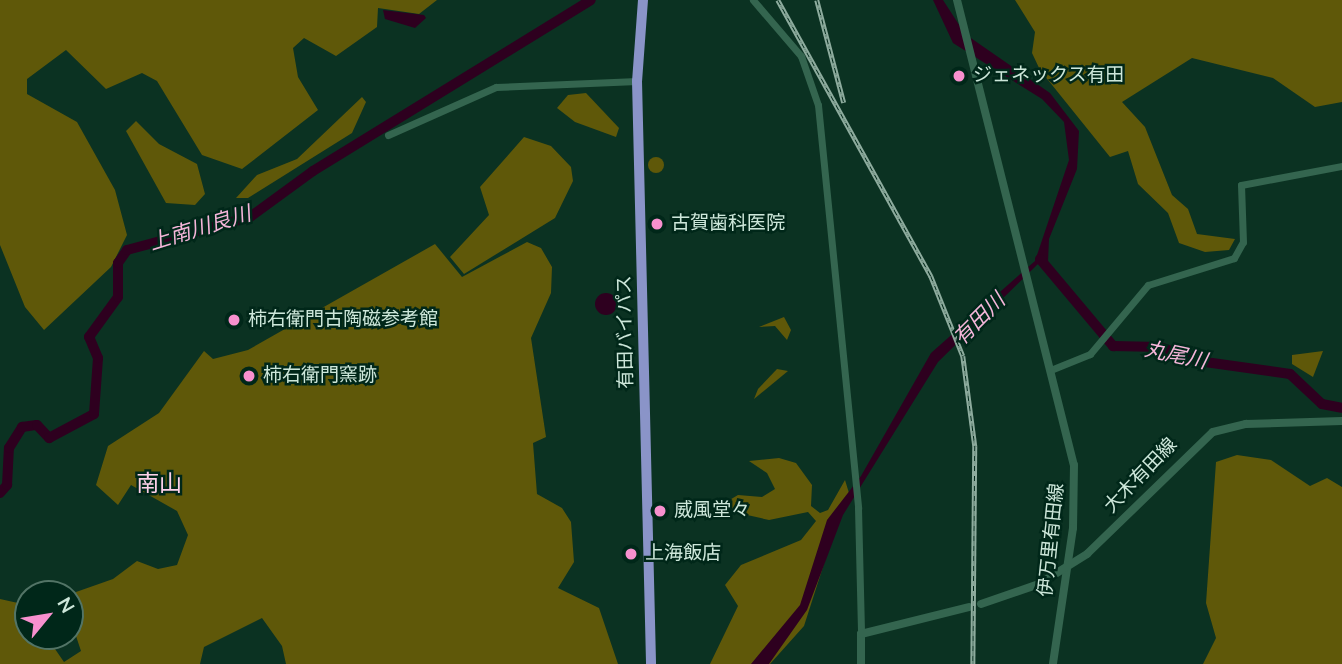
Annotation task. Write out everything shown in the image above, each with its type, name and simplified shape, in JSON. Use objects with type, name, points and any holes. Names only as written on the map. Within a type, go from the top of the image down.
[{"type":"highway","name":"有田バイパス","points":[[643,0],[637,81],[651,664]]},
{"type":"main road","name":"伊万里有田線","points":[[957,0],[1053,369],[1074,464],[1068,566],[1053,664]]},
{"type":"main road","name":"大木有田線","points":[[981,604],[1039,584],[1068,566],[1203,437],[1247,424],[1342,421]]},
{"type":"main road","points":[[861,664],[861,635],[969,607]]},
{"type":"street","points":[[753,0],[801,56],[818,105],[858,508],[861,635]]},
{"type":"street","points":[[388,135],[496,87],[637,81]]},
{"type":"street","points":[[1053,369],[1090,354],[1148,285],[1234,258],[1243,242],[1241,185],[1342,166]]},
{"type":"shaded area","points":[[0,0],[437,0],[419,14],[378,8],[377,27],[336,56],[304,38],[293,48],[298,77],[318,110],[242,169],[202,155],[157,81],[142,73],[106,89],[66,50],[27,79],[27,94],[77,122],[115,190],[127,235],[111,267],[44,330],[25,307],[0,245]]},
{"type":"shaded area","points":[[1015,0],[1342,0],[1342,102],[1315,107],[1273,78],[1192,58],[1122,102],[1145,127],[1172,195],[1188,209],[1197,234],[1235,239],[1229,250],[1205,252],[1179,243],[1168,213],[1138,184],[1128,151],[1110,157],[1040,70],[1032,53],[1035,32]]},
{"type":"shaded area","points":[[586,93],[619,128],[616,137],[575,122],[557,108],[568,95]]},
{"type":"shaded area","points":[[362,97],[366,102],[352,133],[248,198],[236,198],[257,175],[297,159]]},
{"type":"shaded area","points":[[136,121],[159,144],[197,164],[205,194],[195,205],[166,203],[126,131]]},
{"type":"shaded area","points":[[524,137],[551,146],[571,167],[573,181],[555,218],[464,274],[450,257],[489,215],[480,187]]},
{"type":"shaded area","points":[[653,157],[659,157],[664,165],[662,171],[653,173],[648,168],[648,162]]},
{"type":"shaded area","points":[[527,242],[541,248],[552,267],[551,293],[531,338],[546,437],[533,443],[537,494],[562,508],[571,522],[574,562],[558,588],[599,608],[618,664],[286,664],[282,646],[262,618],[204,647],[200,664],[0,664],[0,599],[14,602],[14,650],[56,650],[64,662],[84,650],[84,589],[113,579],[137,561],[158,569],[177,565],[188,535],[177,511],[131,485],[118,505],[96,485],[108,446],[159,413],[204,351],[213,359],[248,350],[435,244],[462,277]]},
{"type":"shaded area","points":[[784,317],[791,330],[787,340],[775,326],[759,327]]},
{"type":"shaded area","points":[[1323,351],[1313,377],[1292,364],[1292,355]]},
{"type":"shaded area","points":[[777,369],[788,371],[754,399],[758,389]]},
{"type":"shaded area","points":[[1237,455],[1271,460],[1310,486],[1327,478],[1342,487],[1342,664],[1203,664],[1216,638],[1206,603],[1216,462]]},
{"type":"shaded area","points":[[779,458],[796,463],[812,485],[811,506],[820,513],[828,510],[845,480],[849,493],[828,530],[831,542],[804,626],[770,664],[710,664],[738,606],[725,585],[741,565],[801,540],[816,521],[808,512],[769,520],[716,508],[738,495],[762,497],[775,489],[767,473],[749,461]]},
{"type":"water","name":"有田川","points":[[933,0],[943,0],[965,34],[1050,93],[1079,131],[1077,169],[1049,239],[1048,262],[1040,262],[938,362],[843,515],[807,610],[769,664],[751,664],[800,605],[827,520],[861,476],[931,353],[1035,261],[1069,160],[1064,122],[1042,99],[953,43]]},
{"type":"water","points":[[383,10],[424,15],[426,18],[415,28],[385,19]]},
{"type":"water","points":[[606,293],[614,296],[617,304],[614,312],[606,315],[598,312],[595,304],[598,296]]},
{"type":"waterway","name":"上南川良川","points":[[0,493],[7,485],[9,448],[22,427],[37,425],[49,438],[94,414],[98,358],[89,337],[118,297],[118,263],[127,250],[250,217],[313,171],[591,0]]},
{"type":"waterway","name":"丸尾川","points":[[1040,259],[1113,346],[1160,347],[1198,361],[1290,374],[1322,404],[1342,408]]},
{"type":"railway","points":[[778,0],[931,276],[963,356],[975,446],[973,664]]},
{"type":"railway","points":[[817,0],[844,103]]},
{"type":"place","name":"ジェネックス有田","points":[[959,76]]},
{"type":"place","name":"古賀歯科医院","points":[[657,224]]},
{"type":"place","name":"柿右衛門古陶磁参考館","points":[[234,320]]},
{"type":"place","name":"柿右衛門窯跡","points":[[249,376]]},
{"type":"place","name":"威風堂々","points":[[660,511]]},
{"type":"place","name":"上海飯店","points":[[631,554]]},
{"type":"district","name":"南山","points":[[159,484]]}]
